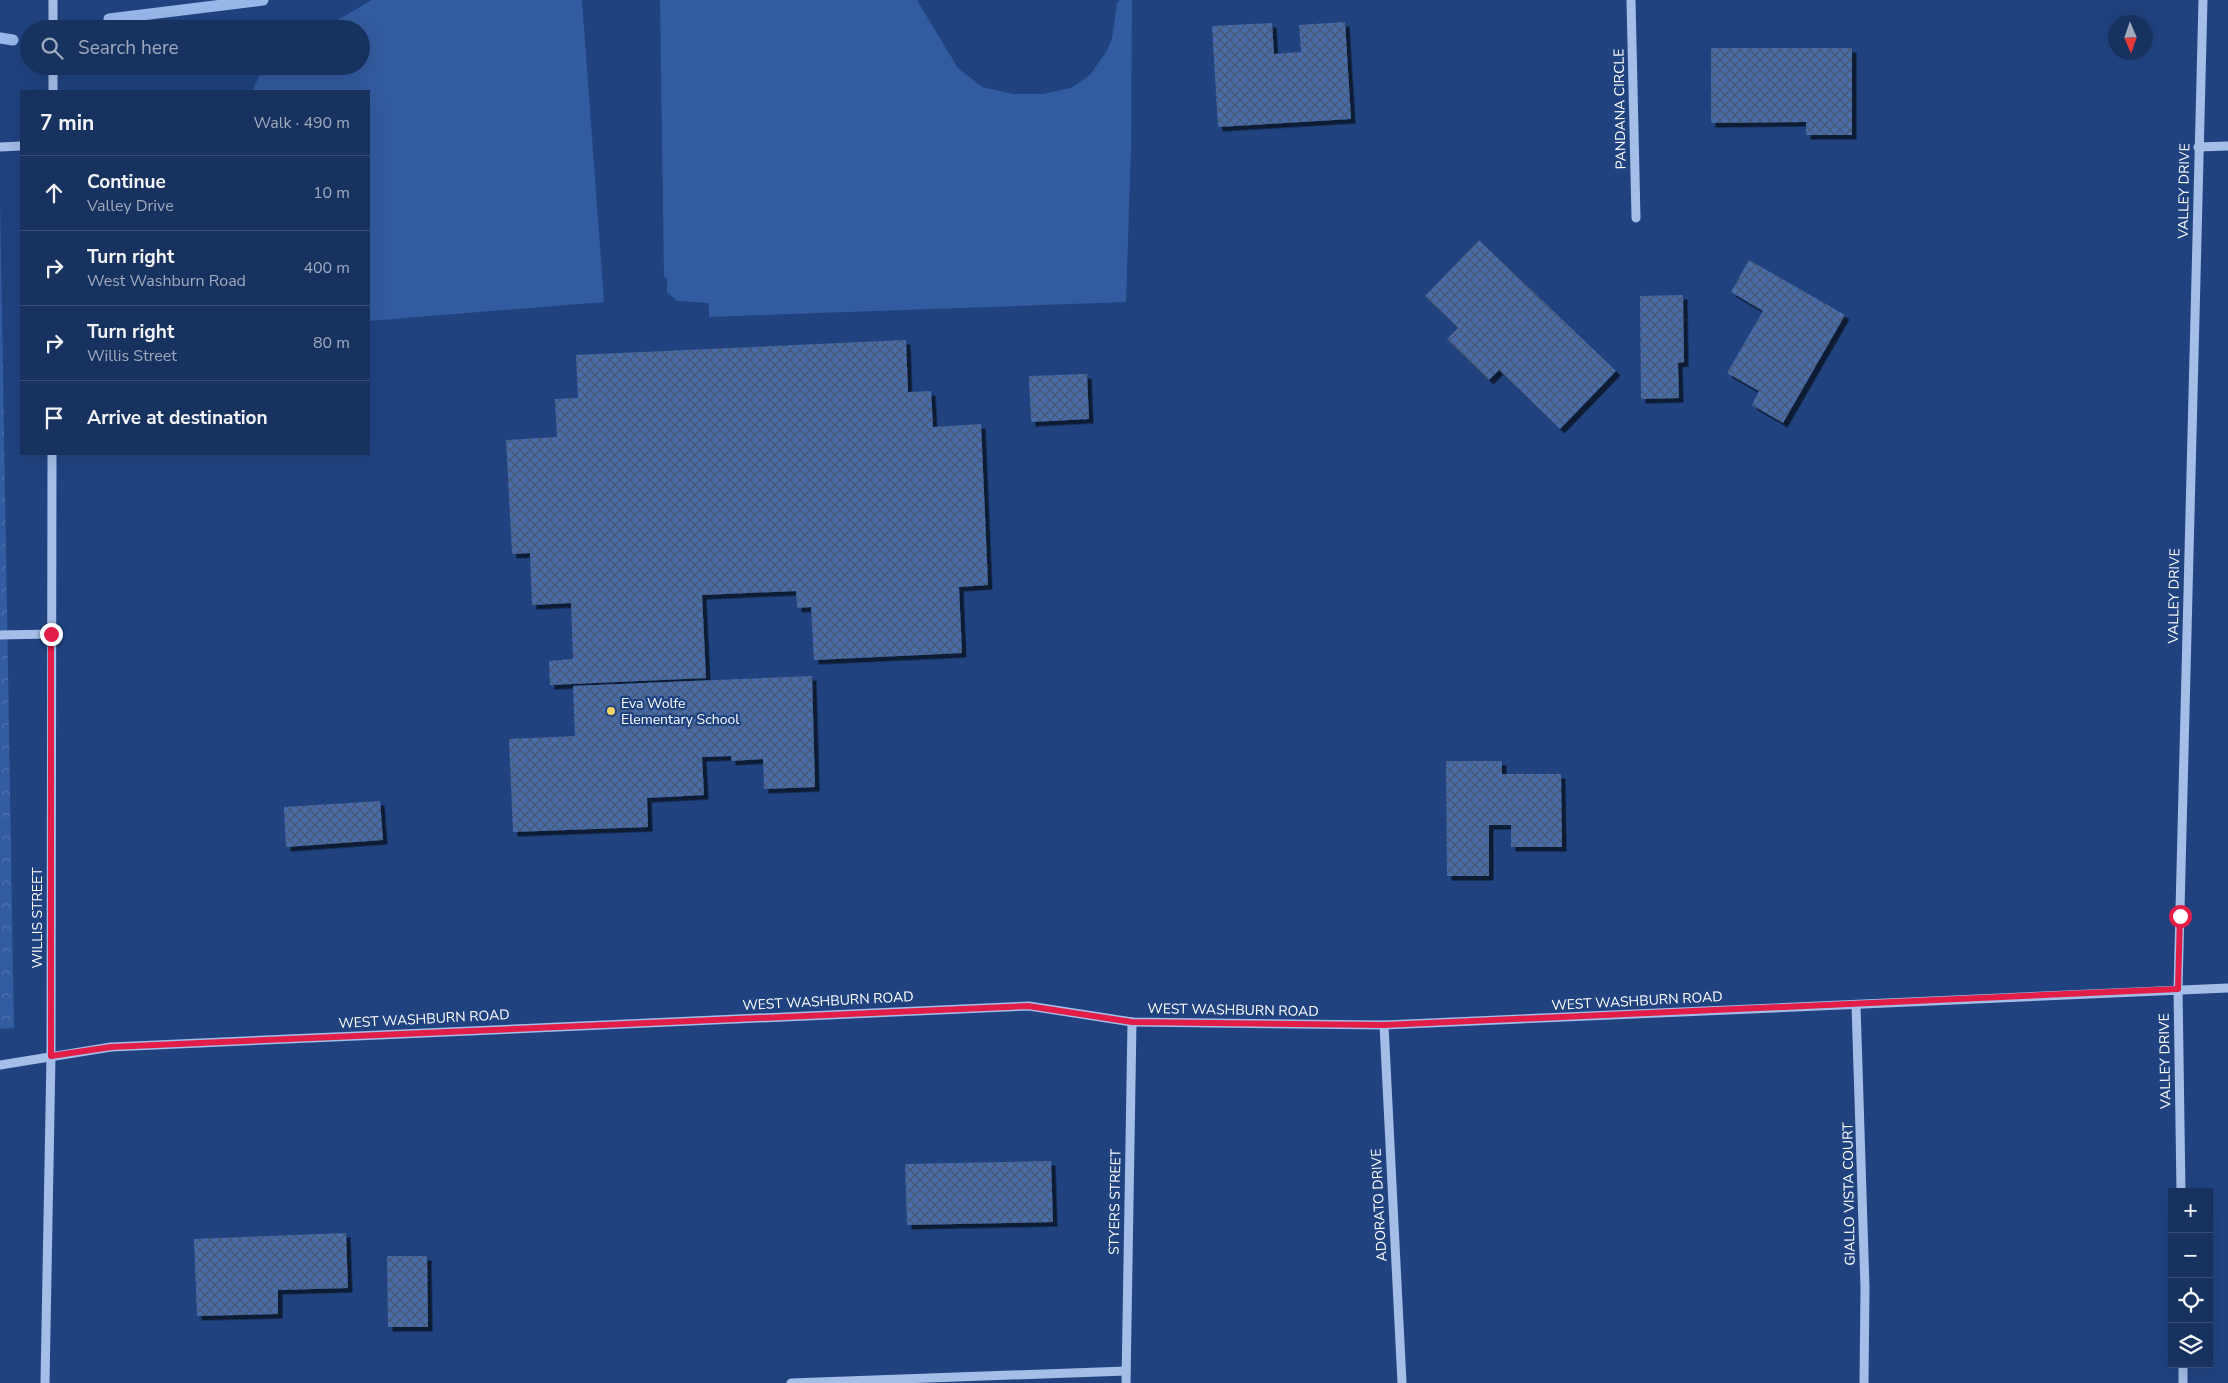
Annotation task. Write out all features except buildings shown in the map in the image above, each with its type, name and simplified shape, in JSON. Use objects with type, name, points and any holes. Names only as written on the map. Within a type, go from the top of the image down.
[{"type":"street","points":[[53,0],[53,20]]},
{"type":"street","name":"PANDANA CIRCLE","points":[[1631,0],[1636,218]]},
{"type":"street","name":"VALLEY DRIVE","points":[[2181,1188],[2178,989],[2203,0]]},
{"type":"street","points":[[53,75],[53,90]]},
{"type":"street","points":[[0,147],[20,146]]},
{"type":"street","points":[[2198,147],[2228,146]]},
{"type":"street","name":"WILLIS STREET","points":[[45,1383],[51,1056],[52,455]]},
{"type":"street","points":[[0,635],[51,634]]},
{"type":"street","name":"WEST WASHBURN ROAD","points":[[0,1065],[111,1047],[1028,1006],[1132,1022],[1384,1025],[2228,988]]},
{"type":"street","name":"GIALLO VISTA COURT","points":[[1856,1005],[1863,1201],[1864,1383]]},
{"type":"street","name":"STYERS STREET","points":[[1126,1383],[1132,1022]]},
{"type":"street","name":"ADORATO DRIVE","points":[[1384,1025],[1402,1383]]},
{"type":"street","points":[[2183,1368],[2183,1383]]},
{"type":"street","points":[[791,1383],[1126,1371]]},
{"type":"green space","points":[[372,0],[582,0],[604,302],[370,321],[370,90],[252,90],[260,75],[370,75],[370,20],[338,20]]},
{"type":"green space","points":[[660,0],[917,0],[958,68],[982,87],[1013,94],[1043,94],[1071,88],[1090,75],[1106,52],[1112,39],[1117,3],[1120,0],[1132,0],[1131,146],[1126,302],[709,317],[709,303],[677,301],[667,292],[667,278],[664,277]]},
{"type":"green space","points":[[0,198],[14,1028],[0,1029]]},
{"type":"waterway","points":[[109,19],[263,0]]},
{"type":"waterway","points":[[0,38],[13,40]]},
{"type":"place","name":"Eva Wolfe Elementary School","points":[[611,711]]},
{"type":"route","points":[[51,634],[51,1056],[111,1047],[1028,1006],[1132,1022],[1384,1025],[2178,989],[2180,916]]}]
